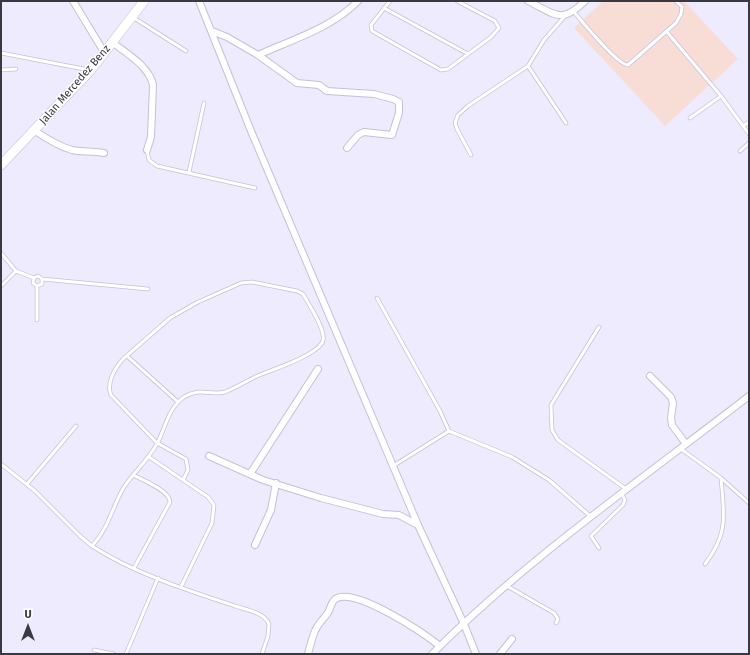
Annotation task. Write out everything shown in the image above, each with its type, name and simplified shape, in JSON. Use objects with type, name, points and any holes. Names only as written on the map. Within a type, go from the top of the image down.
[{"type":"main road","name":"Jalan Mercedez Benz","points":[[1,165],[35,131],[91,70],[144,1]]},
{"type":"street","points":[[73,1],[104,52]]},
{"type":"street","points":[[199,1],[251,131],[393,466],[476,654]]},
{"type":"street","points":[[258,55],[328,23],[347,11],[358,1]]},
{"type":"street","points":[[528,1],[556,14],[565,16],[574,12],[585,1]]},
{"type":"street","points":[[212,31],[227,37],[258,55],[297,83],[319,85],[327,90],[374,94],[399,102],[399,113],[392,135],[364,132],[358,135],[347,148]]},
{"type":"street","points":[[112,42],[145,69],[152,79],[153,85],[150,137],[146,150]]},
{"type":"street","points":[[35,131],[61,146],[73,150],[86,150],[104,153]]},
{"type":"street","points":[[250,474],[318,369]]},
{"type":"street","points":[[650,376],[671,397],[674,404],[671,418],[672,425],[686,444]]},
{"type":"street","points":[[432,654],[507,586],[590,517],[749,396]]},
{"type":"street","points":[[209,456],[250,474],[327,500],[383,514],[399,515],[418,524]]},
{"type":"street","points":[[256,544],[272,510],[276,483]]},
{"type":"street","points":[[308,654],[318,626],[326,616],[333,601],[342,597],[350,597],[369,603],[412,625],[440,646]]},
{"type":"street","points":[[500,654],[512,640]]},
{"type":"lane","points":[[390,1],[371,25],[372,31],[441,70],[448,68],[498,32],[499,25],[495,20],[457,1]]},
{"type":"lane","points":[[574,12],[609,51],[625,65],[632,64],[676,23],[681,14],[682,7],[676,1]]},
{"type":"lane","points":[[384,8],[468,54]]},
{"type":"lane","points":[[471,155],[455,123],[458,115],[468,106],[528,66],[544,40],[565,16]]},
{"type":"lane","points":[[131,17],[186,51]]},
{"type":"lane","points":[[667,32],[721,96],[749,134]]},
{"type":"lane","points":[[1,53],[91,70]]},
{"type":"lane","points":[[528,66],[566,123]]},
{"type":"lane","points":[[1,70],[16,69]]},
{"type":"lane","points":[[690,118],[721,96]]},
{"type":"lane","points":[[189,172],[204,103]]},
{"type":"lane","points":[[744,126],[749,122]]},
{"type":"lane","points":[[740,151],[749,144]]},
{"type":"lane","points":[[146,150],[149,160],[153,164],[255,188]]},
{"type":"lane","points":[[1,253],[16,271],[34,278],[38,276],[42,279],[148,289]]},
{"type":"lane","points":[[1,286],[16,271]]},
{"type":"lane","points":[[34,278],[33,283],[37,286],[37,320]]},
{"type":"lane","points":[[37,286],[42,284],[42,279]]},
{"type":"lane","points":[[92,546],[114,512],[123,488],[133,474],[149,457],[157,443],[172,410],[178,402],[190,394],[198,392],[223,392],[293,362],[317,348],[322,343],[323,335],[303,294],[297,291],[267,285],[241,283],[198,302],[176,314],[120,362],[113,374],[108,390],[118,404],[157,443],[187,461],[188,470],[183,480]]},
{"type":"lane","points":[[377,298],[440,411],[448,431],[512,457],[549,480],[590,517]]},
{"type":"lane","points":[[599,327],[551,405],[552,430],[558,440],[624,491],[625,500],[623,505],[591,536],[599,548]]},
{"type":"lane","points":[[127,356],[178,402]]},
{"type":"lane","points":[[27,484],[76,426]]},
{"type":"lane","points":[[393,466],[448,431]]},
{"type":"lane","points":[[681,449],[721,478],[749,503]]},
{"type":"lane","points":[[149,457],[208,497],[214,505],[212,523],[182,587]]},
{"type":"lane","points":[[1,464],[27,484],[92,546],[120,563],[263,616],[269,624],[268,636],[262,654]]},
{"type":"lane","points":[[133,474],[166,493],[170,498],[170,502],[134,568]]},
{"type":"lane","points":[[705,564],[719,542],[724,527],[721,478]]},
{"type":"lane","points":[[126,654],[158,578]]},
{"type":"lane","points":[[507,586],[554,613],[558,619],[556,623]]},
{"type":"lane","points":[[94,650],[114,654]]},
{"type":"shaded area","points":[[603,1],[684,1],[738,59],[665,126],[574,28]]}]
